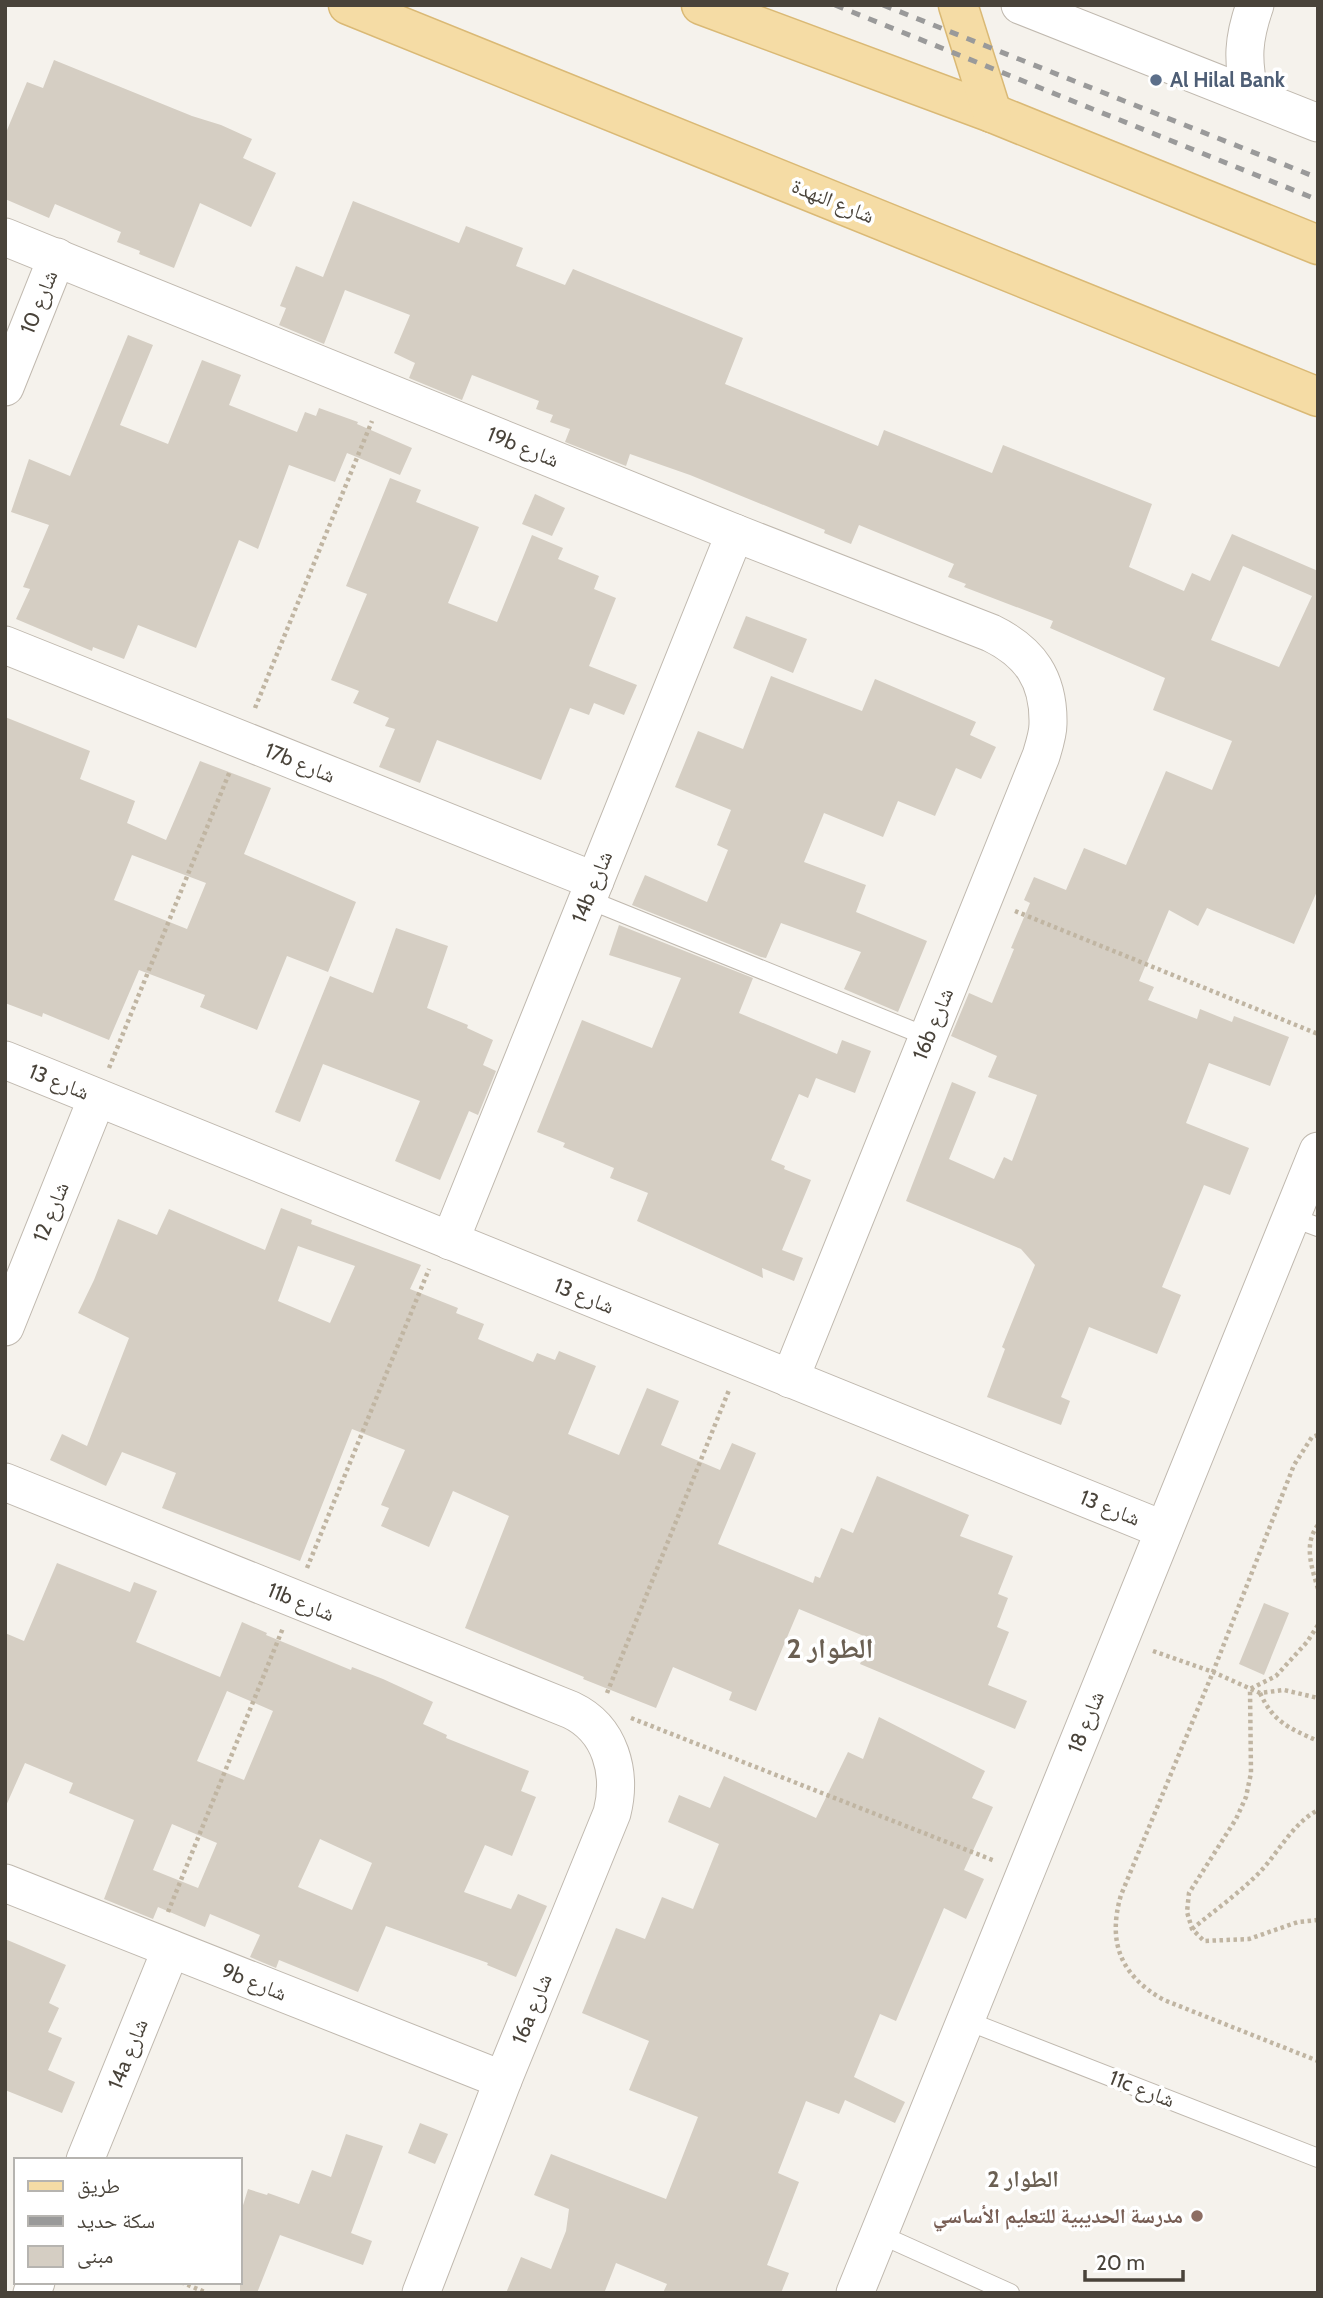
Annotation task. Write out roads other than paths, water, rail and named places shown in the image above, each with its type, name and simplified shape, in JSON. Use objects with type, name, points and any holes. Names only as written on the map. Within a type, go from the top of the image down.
[{"type":"main road","name":"شارع النهدة","points":[[348,5],[1318,397]]},
{"type":"main road","points":[[701,5],[992,113],[1318,246]]},
{"type":"main road","points":[[958,5],[992,113]]},
{"type":"street","points":[[1020,5],[1318,123]]},
{"type":"street","points":[[1250,95],[1244,49],[1255,5]]},
{"type":"street","name":"19b شارع","points":[[5,237],[735,533],[991,633],[1019,649],[1035,666]]},
{"type":"street","name":"شارع 10","points":[[5,387],[57,257]]},
{"type":"street","name":"14b شارع","points":[[450,1241],[735,533]]},
{"type":"street","name":"17b شارع","points":[[5,645],[591,890]]},
{"type":"street","name":"16b شارع","points":[[790,1378],[1041,756],[1048,726],[1045,694],[1035,666]]},
{"type":"street","name":"شارع 13","points":[[5,1060],[1164,1530]]},
{"type":"street","name":"شارع 12","points":[[5,1326],[97,1098]]},
{"type":"street","name":"شارع 18","points":[[855,2293],[1164,1530],[1304,1222],[1318,1151]]},
{"type":"street","name":"11b شارع","points":[[5,1482],[587,1718],[598,1716]]},
{"type":"street","name":"16a شارع","points":[[421,2293],[503,2080],[612,1813],[617,1796],[617,1777],[598,1716]]},
{"type":"street","name":"9b شارع","points":[[5,1883],[503,2080]]},
{"type":"street","name":"14a شارع","points":[[86,2158],[171,1949]]},
{"type":"lane","points":[[591,890],[928,1037]]},
{"type":"lane","name":"11c شارع","points":[[965,2020],[1318,2158]]},
{"type":"lane","points":[[879,2234],[1010,2293]]},
{"type":"railway","points":[[835,5],[1318,200]]},
{"type":"railway","points":[[883,5],[1318,178]]},
{"type":"place","name":"Al Hilal Bank","points":[[1156,80]]},
{"type":"place","name":"مدرسة الحديبية للتعليم الأساسي","points":[[1197,2216]]},
{"type":"district","name":"الطوار 2","points":[[830,1648]]},
{"type":"district","name":"الطوار 2","points":[[1023,2179]]}]
